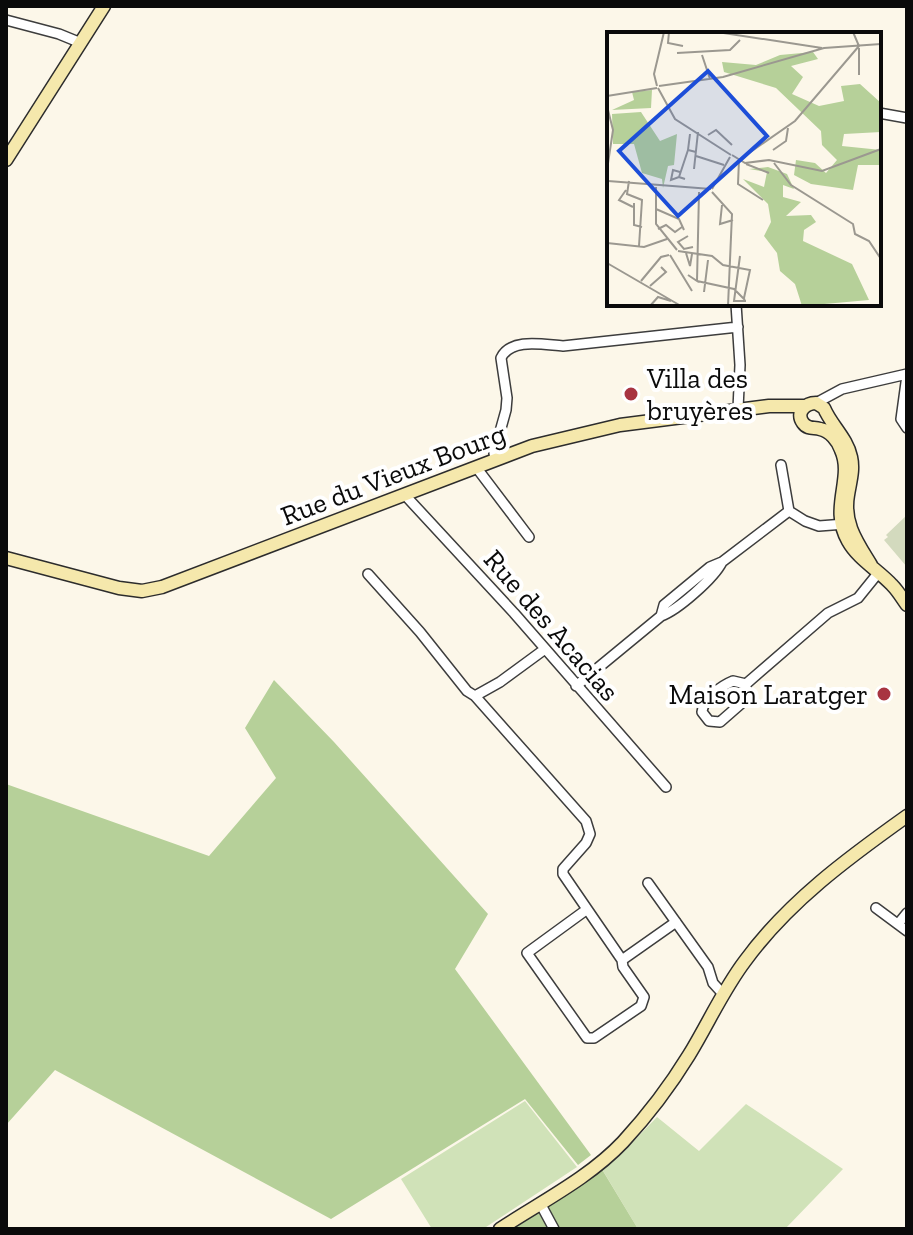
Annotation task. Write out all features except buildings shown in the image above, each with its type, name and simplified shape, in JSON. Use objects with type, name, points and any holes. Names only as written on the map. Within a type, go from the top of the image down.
[{"type":"street","points":[[6,160],[104,6]]},
{"type":"street","points":[[6,20],[81,43]]},
{"type":"street","points":[[881,113],[907,118]]},
{"type":"street","points":[[736,306],[740,365],[738,409]]},
{"type":"street","points":[[495,459],[507,398],[501,358],[511,346],[545,343],[563,346],[738,327]]},
{"type":"street","points":[[907,428],[901,419],[907,375],[842,389],[815,411],[807,427],[817,428],[833,437],[844,457],[840,503],[845,524],[875,569],[893,585],[907,605]]},
{"type":"street","name":"Rue du Vieux Bourg","points":[[6,558],[119,588],[142,591],[188,578],[532,446],[620,425],[738,409],[769,406],[815,411]]},
{"type":"street","points":[[815,411],[824,423],[817,428]]},
{"type":"street","points":[[815,411],[847,444],[851,458],[845,524]]},
{"type":"street","points":[[781,465],[789,511],[819,526],[845,524]]},
{"type":"street","points":[[476,467],[529,537]]},
{"type":"street","name":"Rue des Acacias","points":[[404,494],[514,613],[666,787]]},
{"type":"street","points":[[576,686],[661,616],[664,605],[710,567],[722,562],[789,511]]},
{"type":"street","points":[[746,684],[728,683],[705,702],[702,709],[705,718],[720,722],[744,701],[746,684],[828,613],[858,598],[875,569]]},
{"type":"street","points":[[368,574],[467,691],[475,696],[586,821],[590,834],[563,869],[563,874],[644,997],[641,1006],[594,1038],[587,1038],[527,953],[586,910]]},
{"type":"street","points":[[475,696],[545,649]]},
{"type":"street","points":[[500,1229],[604,1160],[624,1141],[674,1078],[723,994],[763,938],[794,905],[906,816]]},
{"type":"street","points":[[648,883],[708,967],[713,983],[723,994]]},
{"type":"street","points":[[876,908],[907,931]]},
{"type":"street","points":[[898,924],[907,913]]},
{"type":"street","points":[[622,960],[676,922]]},
{"type":"street","points":[[540,1203],[554,1229]]},
{"type":"green space","points":[[907,515],[907,567],[884,540]]},
{"type":"green space","points":[[274,680],[334,742],[488,914],[455,969],[591,1155],[578,1165],[525,1099],[331,1219],[55,1070],[6,1125],[6,784],[209,856],[276,778],[245,728]]},
{"type":"green space","points":[[525,1101],[577,1167],[483,1229],[432,1229],[401,1179]]},
{"type":"green space","points":[[746,1104],[843,1169],[785,1229],[638,1229],[602,1169],[657,1117],[699,1151]]},
{"type":"green space","points":[[600,1166],[638,1229],[503,1229]]},
{"type":"place","name":"Villa des bruyères","points":[[631,394]]},
{"type":"place","name":"Maison Laratger","points":[[884,694]]}]
